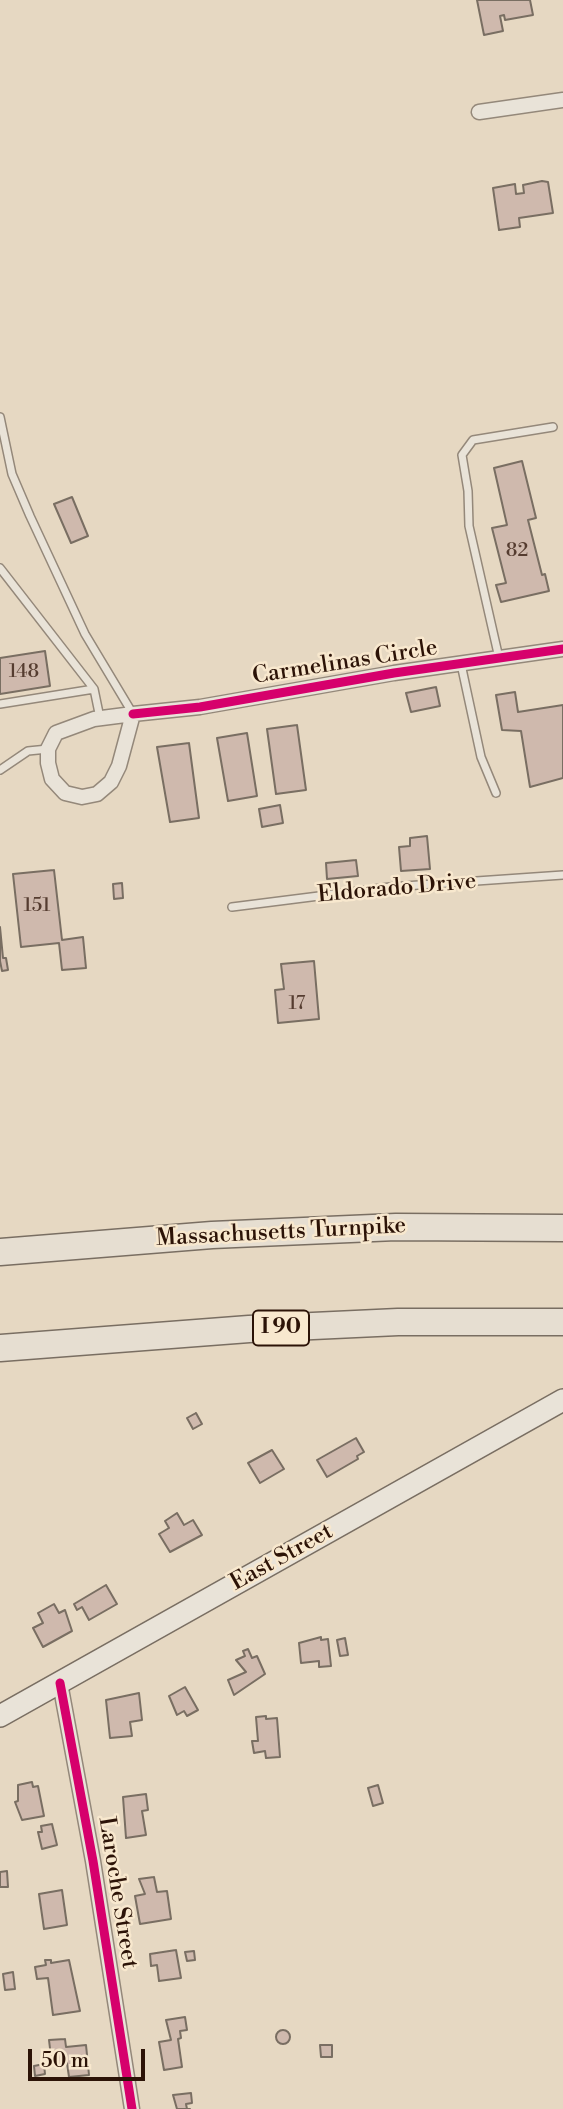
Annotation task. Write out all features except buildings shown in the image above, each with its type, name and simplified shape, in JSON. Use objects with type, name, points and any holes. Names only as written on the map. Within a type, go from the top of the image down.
[{"type":"highway","name":"Massachusetts Turnpike","points":[[0,1252],[212,1234],[396,1227],[563,1228]]},
{"type":"highway","name":"I 90","points":[[0,1348],[216,1331],[398,1322],[563,1322]]},
{"type":"highway","points":[[0,1365],[216,1331]]},
{"type":"main road","name":"East Street","points":[[0,1716],[563,1400]]},
{"type":"street","points":[[479,112],[563,100]]},
{"type":"street","name":"Carmelinas Circle","points":[[48,748],[56,733],[69,726],[100,718],[200,707],[461,663],[563,649]]},
{"type":"street","points":[[48,748],[52,779],[65,793],[82,797],[97,794],[111,782],[119,766],[133,714]]},
{"type":"street","name":"Laroche Street","points":[[60,1683],[91,1849],[132,2109]]},
{"type":"lane","points":[[0,417],[12,474],[35,527],[85,634],[133,714]]},
{"type":"lane","points":[[499,658],[469,526],[468,491],[462,455],[473,440],[553,427]]},
{"type":"lane","points":[[0,568],[94,689],[100,718]]},
{"type":"lane","points":[[461,663],[481,757],[496,793]]},
{"type":"lane","points":[[0,704],[94,689]]},
{"type":"lane","points":[[0,770],[27,751],[48,748]]},
{"type":"lane","name":"Eldorado Drive","points":[[232,907],[390,887],[563,876]]},
{"type":"cycle path","points":[[133,714],[200,707],[394,673],[563,649]]},
{"type":"cycle path","points":[[60,1683],[93,1861],[132,2109]]}]
